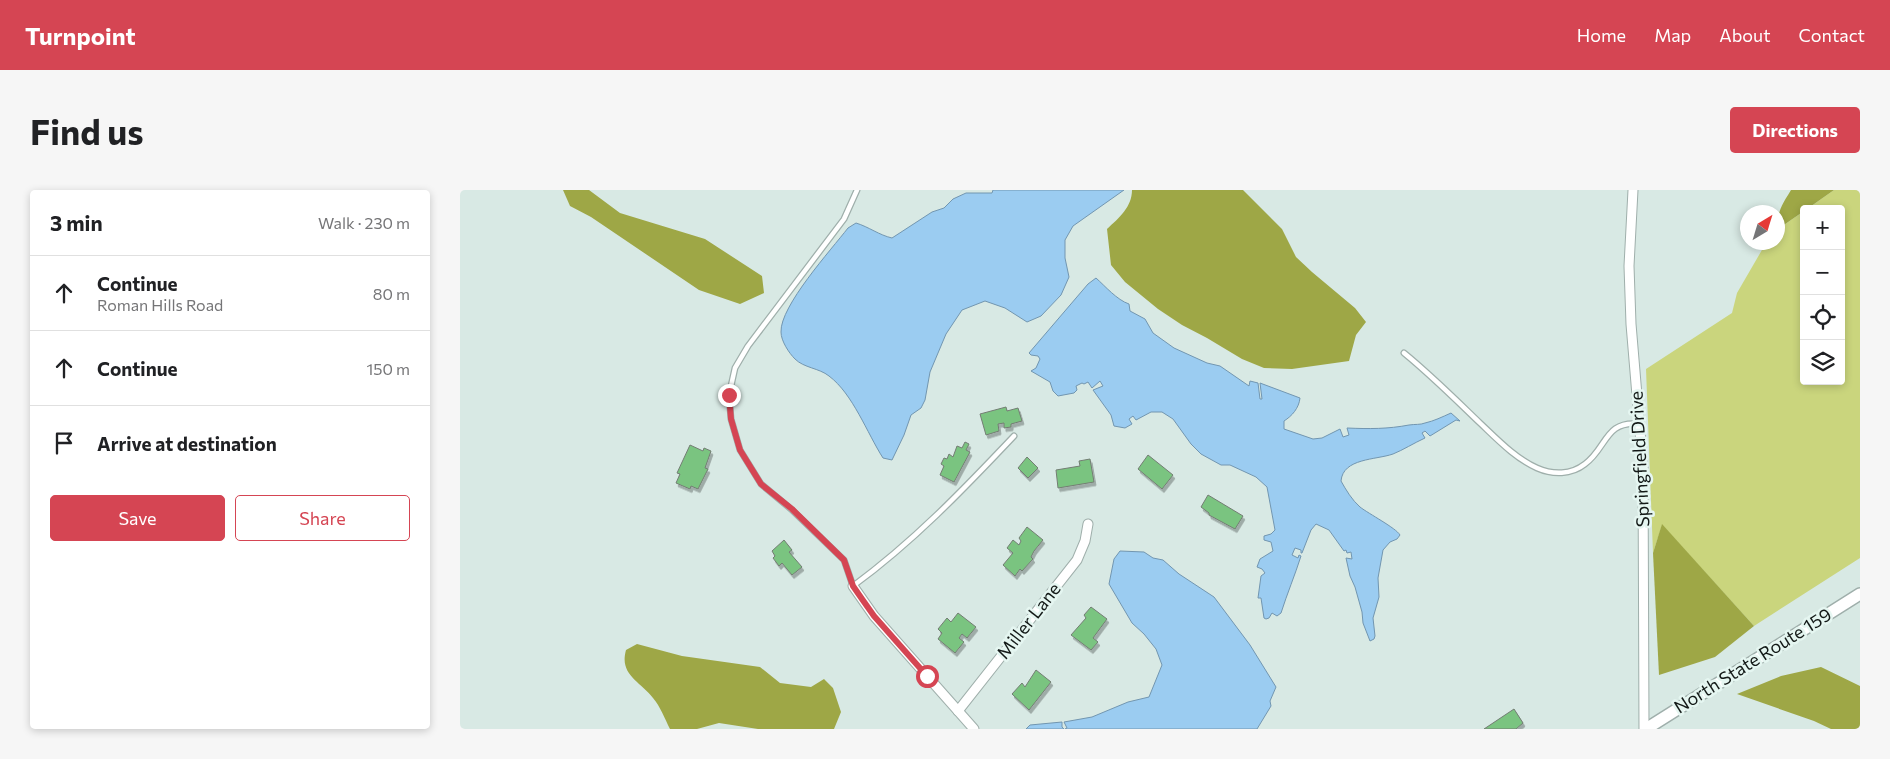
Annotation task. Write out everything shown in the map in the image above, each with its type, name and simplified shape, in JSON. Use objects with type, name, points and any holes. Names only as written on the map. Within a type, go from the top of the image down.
[{"type":"main road","name":"North State Route 159","points":[[1645,729],[1860,594]]},
{"type":"street","points":[[1625,190],[1633,194]]},
{"type":"street","name":"Springfield Drive","points":[[1633,194],[1629,266],[1631,324],[1640,424],[1644,529],[1645,729]]},
{"type":"street","name":"Miller Lane","points":[[958,711],[1077,560],[1085,541],[1088,524]]},
{"type":"street","points":[[853,586],[874,616],[974,729]]},
{"type":"lane","points":[[858,190],[844,219],[748,346],[736,368],[729,395],[731,419],[740,450],[761,484],[792,509],[844,560],[853,586],[875,570],[934,519],[1014,436]]},
{"type":"lane","points":[[1404,353],[1501,443],[1522,460],[1539,469],[1556,473],[1570,472],[1583,466],[1593,457],[1610,433],[1618,426],[1626,422],[1640,424]]},
{"type":"green space","points":[[563,190],[589,190],[620,213],[705,239],[762,276],[764,293],[740,304],[699,290],[591,217],[570,206]]},
{"type":"green space","points":[[1132,190],[1243,190],[1282,229],[1296,257],[1355,308],[1366,322],[1356,335],[1349,361],[1292,369],[1264,368],[1242,359],[1158,309],[1125,282],[1111,265],[1107,229],[1127,207]]},
{"type":"green space","points":[[1791,190],[1834,190],[1813,205],[1800,205],[1800,214],[1785,224],[1785,205],[1783,204]]},
{"type":"green space","points":[[1834,190],[1860,190],[1860,558],[1754,626],[1662,525],[1653,553],[1646,369],[1732,313],[1737,293],[1762,250],[1785,250],[1785,224],[1800,214],[1800,385],[1845,385],[1845,205],[1813,205]]},
{"type":"green space","points":[[1662,524],[1754,626],[1715,657],[1659,675],[1653,553]]},
{"type":"green space","points":[[637,644],[682,656],[760,667],[780,683],[811,687],[824,679],[833,688],[841,712],[834,729],[758,729],[719,723],[697,729],[670,729],[656,701],[632,677],[625,666],[626,650]]},
{"type":"green space","points":[[1821,667],[1860,686],[1860,729],[1831,729],[1814,721],[1737,694],[1781,676]]},
{"type":"water","points":[[993,190],[1124,190],[1073,226],[1065,240],[1065,258],[1069,277],[1061,295],[1041,316],[1027,322],[1005,308],[985,301],[962,310],[946,334],[930,372],[925,400],[921,408],[911,415],[892,460],[883,458],[852,403],[838,384],[825,373],[799,362],[790,354],[781,335],[783,321],[797,293],[808,278],[848,228],[856,223],[892,238],[932,212],[944,208],[953,199],[966,193],[992,193]]},
{"type":"water","points":[[1096,278],[1116,296],[1129,304],[1130,311],[1145,319],[1153,333],[1174,348],[1207,363],[1220,366],[1249,386],[1250,381],[1258,383],[1260,399],[1262,399],[1260,383],[1300,398],[1295,411],[1284,421],[1284,429],[1313,439],[1322,438],[1340,429],[1343,437],[1349,435],[1347,428],[1371,429],[1421,424],[1451,413],[1460,421],[1456,420],[1430,436],[1425,431],[1422,433],[1425,438],[1393,454],[1361,461],[1343,473],[1341,481],[1357,504],[1400,535],[1383,550],[1378,578],[1379,597],[1373,618],[1374,639],[1370,641],[1363,623],[1362,612],[1350,576],[1346,558],[1352,559],[1351,552],[1347,553],[1346,550],[1344,551],[1329,530],[1316,524],[1311,530],[1302,553],[1301,550],[1295,548],[1292,555],[1298,558],[1299,555],[1301,556],[1281,613],[1277,616],[1272,613],[1269,618],[1264,618],[1261,598],[1258,598],[1261,576],[1265,573],[1257,567],[1260,559],[1273,551],[1271,542],[1264,540],[1264,536],[1271,534],[1275,530],[1267,487],[1256,477],[1230,465],[1221,465],[1201,454],[1191,444],[1173,419],[1162,412],[1151,412],[1136,420],[1133,416],[1129,419],[1132,424],[1125,428],[1114,426],[1111,415],[1093,390],[1103,386],[1100,381],[1092,388],[1088,382],[1082,383],[1076,386],[1077,390],[1074,393],[1058,396],[1053,391],[1050,382],[1031,371],[1036,368],[1040,359],[1038,356],[1029,353],[1088,284]]},
{"type":"water","points":[[1120,551],[1144,552],[1153,558],[1163,560],[1179,574],[1214,597],[1250,645],[1276,687],[1270,701],[1271,706],[1257,729],[1065,729],[1067,728],[1064,722],[1092,717],[1128,702],[1149,697],[1162,665],[1156,649],[1132,623],[1109,584],[1114,559]]},
{"type":"water","points":[[1062,722],[1064,729],[1026,729],[1030,725]]},
{"type":"building","points":[[1006,407],[1007,411],[1018,408],[1022,421],[1011,424],[1011,427],[1004,428],[1004,423],[998,424],[999,431],[986,435],[980,414]]},
{"type":"building","points":[[965,442],[969,444],[966,450],[970,452],[954,482],[940,475],[944,466],[941,464],[944,458],[947,459],[949,454],[953,457],[957,446],[962,448]]},
{"type":"building","points":[[690,445],[703,451],[704,448],[711,451],[705,468],[708,469],[698,489],[691,486],[690,489],[676,483],[680,474],[677,473]]},
{"type":"building","points":[[1148,455],[1173,475],[1162,489],[1138,469]]},
{"type":"building","points":[[1027,457],[1038,468],[1028,478],[1018,468]]},
{"type":"building","points":[[1090,459],[1094,482],[1058,488],[1056,470],[1080,466],[1079,461]]},
{"type":"building","points":[[1208,495],[1243,516],[1235,529],[1209,515],[1201,507]]},
{"type":"building","points":[[1027,527],[1043,540],[1034,551],[1031,557],[1033,559],[1022,571],[1020,569],[1015,576],[1003,565],[1013,553],[1007,548],[1013,540],[1019,545],[1021,541],[1019,538]]},
{"type":"building","points":[[784,540],[792,550],[789,552],[802,567],[792,575],[782,563],[779,566],[773,558],[775,556],[772,551]]},
{"type":"building","points":[[1091,607],[1107,619],[1093,638],[1098,642],[1091,650],[1071,635],[1086,618],[1084,615]]},
{"type":"building","points":[[958,613],[976,627],[967,638],[962,634],[959,638],[964,642],[955,653],[938,639],[942,633],[938,629],[947,618],[951,622]]},
{"type":"building","points":[[1036,670],[1051,682],[1029,710],[1012,694],[1022,683],[1025,687]]},
{"type":"building","points":[[1514,709],[1523,723],[1516,729],[1484,729]]},
{"type":"route","points":[[729,395],[731,419],[740,450],[761,484],[768,492],[792,509],[844,560],[853,586],[874,616],[927,676]]}]
